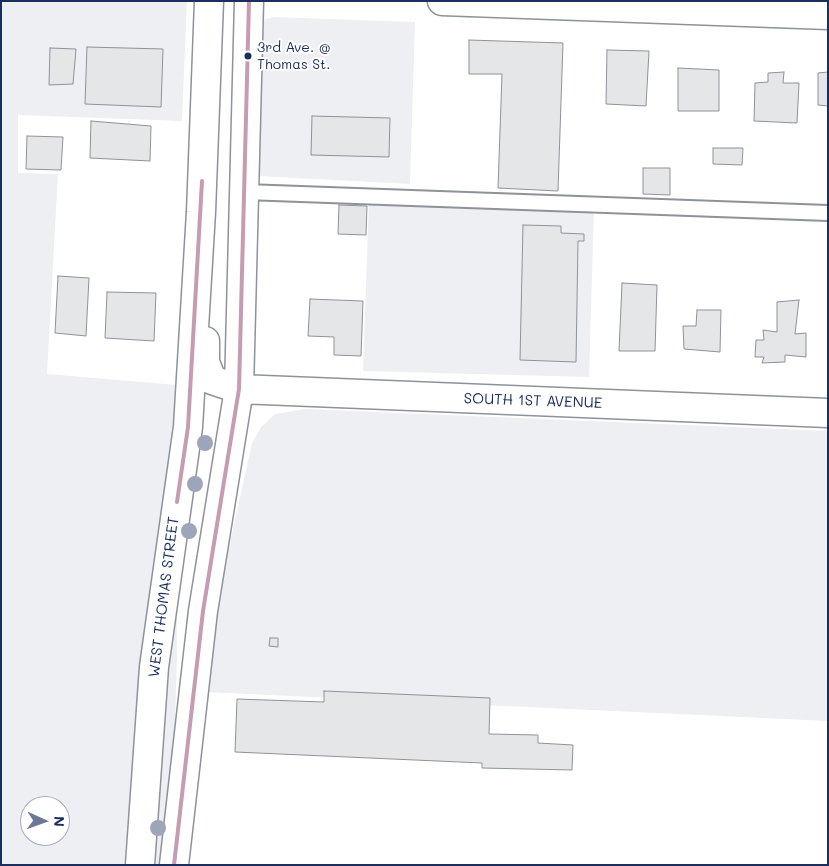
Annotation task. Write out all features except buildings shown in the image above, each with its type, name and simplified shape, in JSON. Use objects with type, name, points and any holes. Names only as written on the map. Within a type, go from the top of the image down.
[{"type":"main road","name":"WEST THOMAS STREET","points":[[140,865],[154,667],[188,427],[201,212],[209,1]]},
{"type":"main road","points":[[174,865],[203,611],[239,389],[249,1]]},
{"type":"main road","points":[[442,1],[828,15]]},
{"type":"main road","name":"SOUTH 1ST AVENUE","points":[[201,212],[205,362],[207,373],[212,380],[239,389],[828,412]]},
{"type":"lane","points":[[244,192],[828,213]]},
{"type":"shaded area","points":[[1,1],[187,1],[182,121],[18,115],[18,173],[58,174],[47,374],[177,385],[177,654],[171,865],[1,865]]},
{"type":"shaded area","points":[[273,17],[415,22],[410,184],[240,175],[259,21]]},
{"type":"shaded area","points":[[369,199],[594,210],[589,377],[363,371]]},
{"type":"shaded area","points":[[305,409],[828,431],[828,721],[205,692],[213,620],[252,443],[261,427],[275,414]]},
{"type":"transit line","points":[[174,865],[203,611],[239,389],[249,1]]},
{"type":"transit line","points":[[177,502],[188,427],[202,181]]},
{"type":"place","name":"3rd Ave. @ Thomas St.","points":[[248,56]]}]
